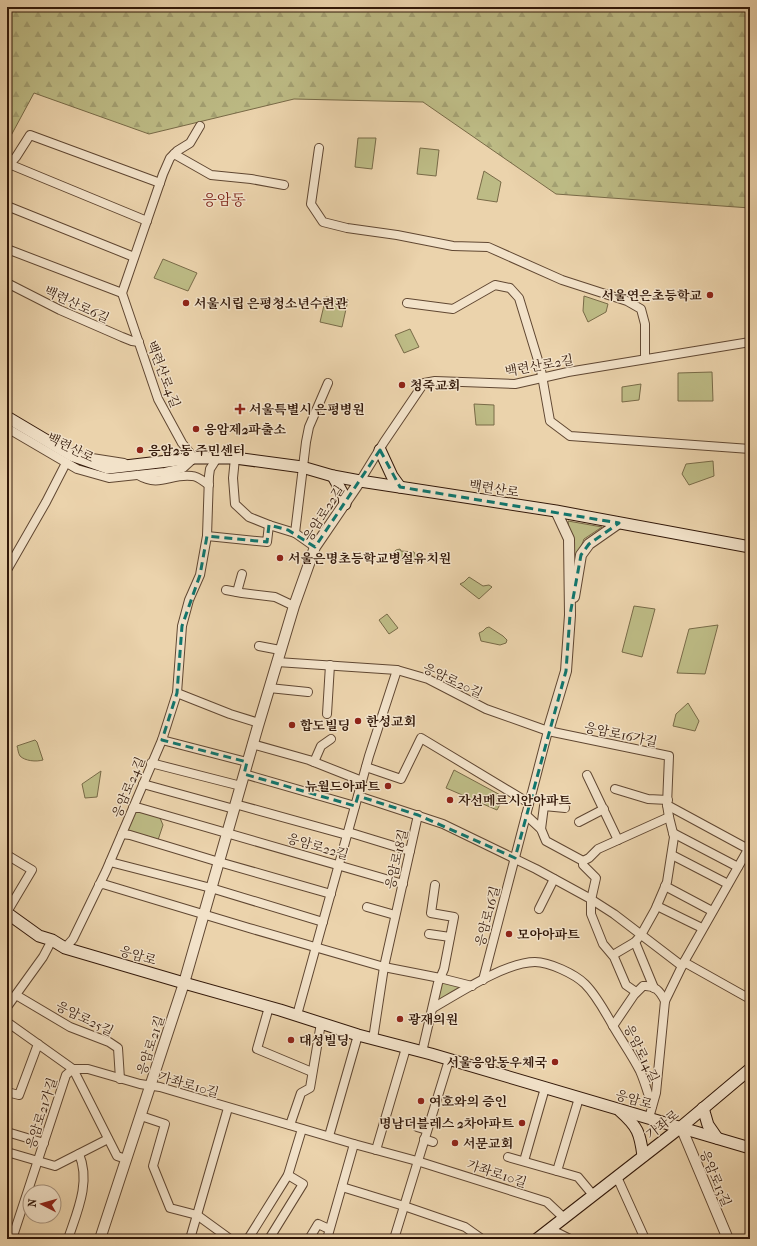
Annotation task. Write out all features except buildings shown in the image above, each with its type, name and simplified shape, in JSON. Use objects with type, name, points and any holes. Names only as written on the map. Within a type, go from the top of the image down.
[{"type":"main road","name":"백련산로","points":[[7,417],[71,455],[108,468],[139,469],[194,458],[234,458],[302,466],[333,476],[360,481],[556,511],[750,547]]},
{"type":"main road","points":[[380,450],[392,476],[400,487]]},
{"type":"main road","points":[[333,476],[344,496],[345,504]]},
{"type":"main road","name":"응암로","points":[[7,913],[39,936],[52,940],[65,948],[297,1015],[358,1035],[422,1052],[750,1148]]},
{"type":"main road","name":"가좌로","points":[[537,1239],[749,1072]]},
{"type":"main road","points":[[703,1108],[708,1125],[717,1138]]},
{"type":"main road","points":[[618,1109],[638,1130],[643,1156]]},
{"type":"street","points":[[7,248],[122,293],[170,158],[190,143],[200,126]]},
{"type":"street","points":[[147,221],[8,166],[16,157],[30,135],[160,183]]},
{"type":"street","points":[[319,148],[311,204],[323,222],[347,228],[397,234],[453,246],[488,247],[562,280],[627,301],[640,309],[645,324],[645,359]]},
{"type":"street","points":[[174,154],[211,175],[251,179],[284,185]]},
{"type":"street","points":[[7,206],[134,257]]},
{"type":"street","name":"백련산로6길","points":[[7,283],[60,310],[122,337],[139,342]]},
{"type":"street","points":[[407,303],[453,309],[495,286],[510,288],[519,298],[543,378],[550,421],[570,436],[750,449]]},
{"type":"street","name":"백련산로4길","points":[[122,293],[158,399],[182,443],[194,458]]},
{"type":"street","name":"백련산로2길","points":[[360,481],[424,383],[435,381],[515,384],[568,372],[750,342]]},
{"type":"street","points":[[295,533],[306,442],[310,427],[328,383]]},
{"type":"street","name":"백련산로","points":[[7,411],[71,450],[92,458],[120,463],[139,469]]},
{"type":"street","name":"백련산로","points":[[7,428],[77,469],[109,478],[139,469]]},
{"type":"street","name":"응암로24길","points":[[65,948],[73,939],[110,862],[162,740],[177,692],[182,626],[189,600],[200,575],[207,536],[210,468],[217,458]]},
{"type":"street","points":[[234,458],[233,478],[235,504],[249,517],[295,533],[315,547]]},
{"type":"street","points":[[7,570],[46,502],[66,463]]},
{"type":"street","points":[[139,469],[147,480],[156,481],[193,476],[209,485]]},
{"type":"street","name":"응암로22길","points":[[184,983],[252,744],[294,606],[315,547],[360,481]]},
{"type":"street","points":[[548,732],[566,670],[570,615],[569,539],[556,511]]},
{"type":"street","points":[[570,615],[581,555],[589,544],[619,523]]},
{"type":"street","points":[[207,536],[267,542],[269,525]]},
{"type":"street","points":[[237,592],[242,574]]},
{"type":"street","points":[[226,590],[275,597],[294,606]]},
{"type":"street","points":[[259,646],[280,650]]},
{"type":"street","points":[[277,662],[397,670],[366,767],[297,1015]]},
{"type":"street","points":[[327,714],[330,665]]},
{"type":"street","name":"응암로20길","points":[[397,670],[428,679],[486,709],[548,732]]},
{"type":"street","points":[[269,688],[308,692]]},
{"type":"street","points":[[177,692],[230,714],[259,723]]},
{"type":"street","name":"응암로16가길","points":[[548,732],[669,756],[669,817]]},
{"type":"street","name":"응암로16길","points":[[483,980],[548,732]]},
{"type":"street","points":[[366,767],[401,779],[421,738],[529,803]]},
{"type":"street","points":[[314,762],[321,746],[331,739]]},
{"type":"street","points":[[162,740],[247,762]]},
{"type":"street","points":[[252,744],[314,762],[362,781]]},
{"type":"street","points":[[152,763],[241,786]]},
{"type":"street","points":[[244,774],[355,806]]},
{"type":"street","points":[[587,775],[618,840]]},
{"type":"street","name":"응암로22길","points":[[143,784],[348,833],[410,851]]},
{"type":"street","points":[[615,789],[648,799],[668,802]]},
{"type":"street","points":[[358,796],[418,815]]},
{"type":"street","name":"응암로14길","points":[[649,1118],[656,1093],[665,1002],[702,928],[749,848],[668,802]]},
{"type":"street","points":[[540,828],[544,806],[564,808]]},
{"type":"street","name":"응암로22길","points":[[133,808],[140,808],[402,884]]},
{"type":"street","points":[[579,822],[604,809]]},
{"type":"street","name":"응암로18길","points":[[373,1039],[384,966],[418,815],[443,824],[515,858]]},
{"type":"street","points":[[526,815],[540,828],[546,841],[583,861],[583,865],[596,878],[591,900],[591,914],[604,944],[613,955],[626,985],[636,992],[643,986],[650,985],[660,991],[665,1002]]},
{"type":"street","points":[[583,861],[589,858],[598,849],[669,817],[674,837],[672,855],[665,886],[657,906],[635,942],[613,955]]},
{"type":"street","points":[[673,833],[738,867]]},
{"type":"street","points":[[122,834],[130,835],[330,894]]},
{"type":"street","points":[[7,855],[32,870],[7,913]]},
{"type":"street","points":[[672,855],[728,884]]},
{"type":"street","points":[[515,858],[614,914],[640,935],[683,964],[750,999]]},
{"type":"street","points":[[110,862],[211,888],[323,922]]},
{"type":"street","points":[[539,909],[554,879]]},
{"type":"street","points":[[99,885],[103,884],[316,948],[384,966],[472,986]]},
{"type":"street","points":[[422,1052],[438,983],[444,970],[454,917],[431,913],[435,885]]},
{"type":"street","points":[[665,886],[712,911]]},
{"type":"street","points":[[657,906],[702,928]]},
{"type":"street","points":[[368,907],[395,915]]},
{"type":"street","points":[[429,934],[450,937]]},
{"type":"street","points":[[7,1007],[43,957],[52,940]]},
{"type":"street","points":[[635,942],[654,988]]},
{"type":"street","points":[[433,1008],[494,974],[520,965],[535,962],[550,965],[584,983],[597,1000],[613,1026]]},
{"type":"street","name":"응암로21길","points":[[100,1239],[184,983]]},
{"type":"street","name":"응암로14길","points":[[636,992],[613,1026],[624,1042],[640,1072],[652,1106]]},
{"type":"street","name":"응암로25길","points":[[16,995],[70,1028],[109,1042],[118,1048],[120,1078]]},
{"type":"street","points":[[269,1007],[257,1049],[312,1072]]},
{"type":"street","name":"응암로21가길","points":[[7,1022],[73,1069],[117,1156],[126,1159]]},
{"type":"street","points":[[290,1125],[301,1093],[310,1088],[321,1023]]},
{"type":"street","points":[[329,1136],[358,1035]]},
{"type":"street","name":"응암로21가길","points":[[7,1092],[19,1096],[38,1044]]},
{"type":"street","points":[[376,1150],[406,1048]]},
{"type":"street","points":[[394,1239],[417,1160],[449,1060]]},
{"type":"street","name":"가좌로10길","points":[[73,1069],[88,1069],[140,1084],[160,1087],[354,1144],[417,1160],[547,1202],[564,1218]]},
{"type":"street","name":"응암로21가길","points":[[73,1069],[66,1075],[38,1162],[55,1166],[108,1139]]},
{"type":"street","points":[[524,1161],[545,1088]]},
{"type":"street","points":[[557,1171],[579,1098]]},
{"type":"street","name":"가좌로10길","points":[[190,1239],[228,1108]]},
{"type":"street","points":[[140,1116],[165,1124],[153,1166],[170,1208],[197,1215],[230,1239]]},
{"type":"street","points":[[417,1127],[427,1130]]},
{"type":"street","name":"응암로13길","points":[[681,1127],[728,1239]]},
{"type":"street","points":[[248,1239],[288,1175],[302,1129]]},
{"type":"street","points":[[7,1132],[44,1144]]},
{"type":"street","points":[[424,1139],[433,1142]]},
{"type":"street","points":[[326,1239],[354,1144]]},
{"type":"street","points":[[7,1152],[38,1162],[12,1239],[7,1237]]},
{"type":"street","points":[[68,1239],[82,1197],[83,1165],[79,1154]]},
{"type":"street","points":[[508,1157],[578,1177],[593,1195]]},
{"type":"street","points":[[269,1239],[303,1184],[288,1175]]},
{"type":"street","points":[[617,1177],[645,1239]]},
{"type":"street","points":[[342,1187],[466,1227],[482,1239]]},
{"type":"street","points":[[309,1239],[318,1224],[329,1229]]},
{"type":"street","points":[[550,1229],[570,1239]]},
{"type":"highlighted area","points":[[380,450],[400,487],[619,523],[589,544],[581,555],[570,615],[566,671],[515,858],[418,815],[358,796],[355,806],[244,774],[247,762],[162,740],[177,693],[182,626],[200,575],[207,536],[267,542],[269,525],[288,530],[315,547]]},
{"type":"green space","points":[[7,7],[750,7],[750,208],[556,194],[423,102],[294,99],[149,134],[34,93],[7,143]]},
{"type":"green space","points":[[358,138],[376,138],[372,169],[355,167]]},
{"type":"green space","points":[[420,148],[439,150],[436,176],[417,174]]},
{"type":"green space","points":[[484,171],[501,182],[497,202],[477,199]]},
{"type":"green space","points":[[163,259],[197,273],[188,291],[154,278]]},
{"type":"green space","points":[[584,296],[608,304],[606,312],[588,322],[583,311]]},
{"type":"green space","points":[[326,297],[348,300],[342,327],[320,322]]},
{"type":"green space","points":[[410,329],[419,347],[404,353],[395,335]]},
{"type":"green space","points":[[712,372],[713,401],[678,401],[678,373]]},
{"type":"green space","points":[[641,384],[639,400],[622,402],[622,387]]},
{"type":"green space","points":[[474,404],[494,405],[494,425],[476,425]]},
{"type":"green space","points":[[713,461],[714,476],[689,485],[682,474],[686,464]]},
{"type":"green space","points":[[568,521],[602,527],[584,539],[573,567]]},
{"type":"green space","points":[[400,549],[401,551],[414,552],[417,558],[416,561],[407,562],[390,556],[396,550]]},
{"type":"green space","points":[[469,577],[483,586],[489,585],[492,587],[479,599],[460,584]]},
{"type":"green space","points":[[634,606],[655,609],[642,657],[622,652]]},
{"type":"green space","points":[[387,614],[398,628],[389,634],[379,620]]},
{"type":"green space","points":[[718,625],[705,674],[677,673],[689,629]]},
{"type":"green space","points":[[489,627],[503,636],[507,640],[506,643],[500,645],[481,641],[479,633]]},
{"type":"green space","points":[[688,703],[699,721],[695,731],[673,726],[676,714]]},
{"type":"green space","points":[[35,740],[43,760],[31,761],[20,756],[17,746]]},
{"type":"green space","points":[[454,770],[504,797],[497,810],[446,788]]},
{"type":"green space","points":[[101,771],[97,797],[85,798],[82,784]]},
{"type":"green space","points":[[140,808],[160,818],[163,825],[157,843],[128,832],[126,822]]},
{"type":"green space","points":[[441,980],[466,986],[436,1003]]},
{"type":"place","name":"서울연은초등학교","points":[[710,295]]},
{"type":"place","name":"서울시립 은평청소년수련관","points":[[186,303]]},
{"type":"place","name":"청죽교회","points":[[402,385]]},
{"type":"place","name":"서울특별시 은평병원","points":[[240,409]]},
{"type":"place","name":"응암제2파출소","points":[[196,429]]},
{"type":"place","name":"응암2동 주민센터","points":[[140,450]]},
{"type":"place","name":"서울은명초등학교병설유치원","points":[[280,558]]},
{"type":"place","name":"한성교회","points":[[358,721]]},
{"type":"place","name":"합도빌딩","points":[[292,725]]},
{"type":"place","name":"뉴월드아파트","points":[[388,786]]},
{"type":"place","name":"자선메르시안아파트","points":[[450,800]]},
{"type":"place","name":"모아아파트","points":[[509,934]]},
{"type":"place","name":"광재의원","points":[[400,1019]]},
{"type":"place","name":"대성빌딩","points":[[291,1040]]},
{"type":"place","name":"서울응암동우체국","points":[[555,1062]]},
{"type":"place","name":"여호와의 증인","points":[[421,1101]]},
{"type":"place","name":"명남더블레스 2차아파트","points":[[522,1123]]},
{"type":"place","name":"서문교회","points":[[455,1143]]},
{"type":"district","name":"응암동","points":[[224,200]]}]
